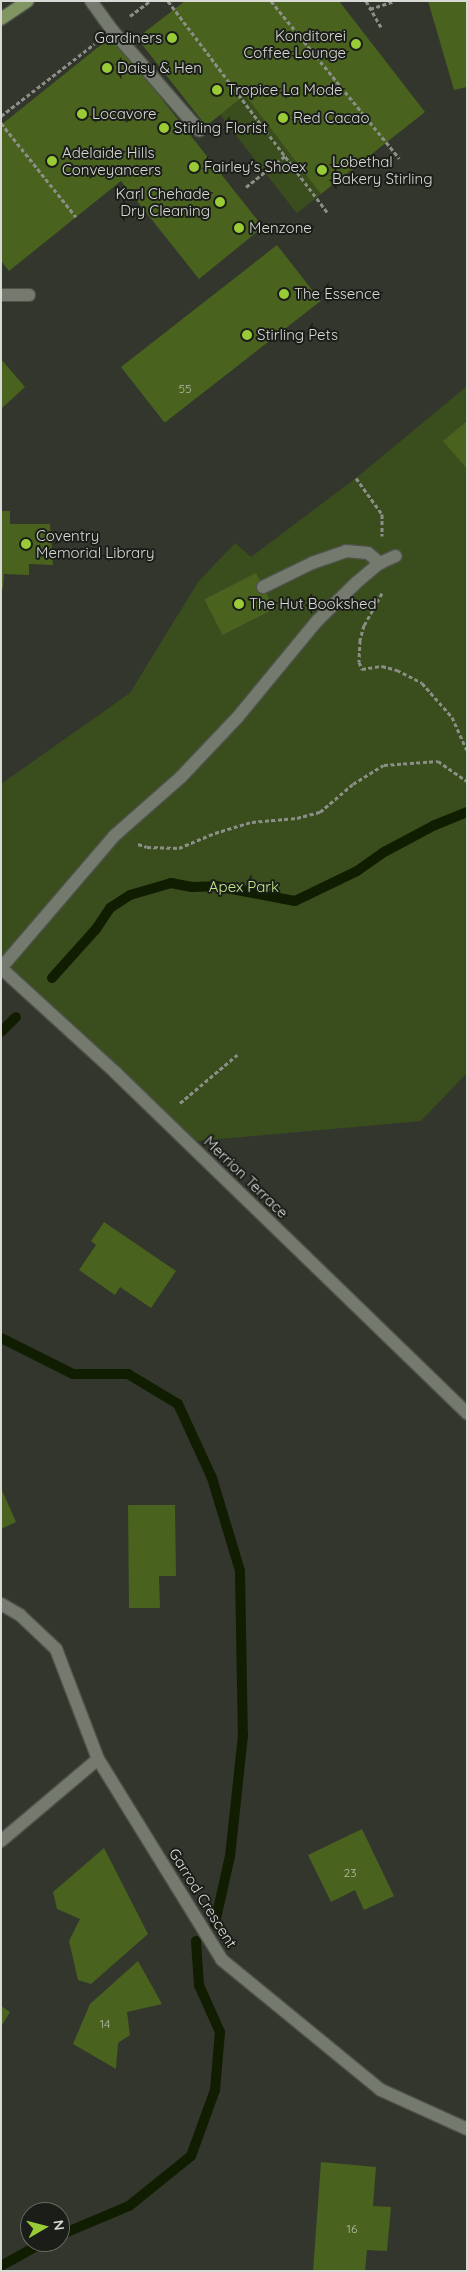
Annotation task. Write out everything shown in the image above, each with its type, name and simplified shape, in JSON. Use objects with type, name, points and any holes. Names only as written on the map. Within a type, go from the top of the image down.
[{"type":"main road","points":[[1,19],[28,1]]},
{"type":"street","points":[[91,1],[112,30],[199,130]]},
{"type":"street","points":[[1,295],[29,295]]},
{"type":"street","points":[[263,587],[312,563],[346,551],[368,553],[380,563]]},
{"type":"street","points":[[1,968],[114,836],[181,777],[237,718],[317,621],[380,563],[396,556]]},
{"type":"street","name":"Merrion Terrace","points":[[1,968],[116,1073],[467,1412]]},
{"type":"street","name":"Garrod Crescent","points":[[1,1604],[20,1615],[56,1649],[98,1759],[222,1960],[381,2090],[467,2129]]},
{"type":"street","points":[[1,1841],[98,1759]]},
{"type":"path","points":[[1,116],[150,1]]},
{"type":"path","points":[[168,1],[328,213]]},
{"type":"path","points":[[271,1],[399,158]]},
{"type":"path","points":[[366,1],[381,27]]},
{"type":"path","points":[[370,8],[394,1]]},
{"type":"path","points":[[1,123],[76,218]]},
{"type":"path","points":[[246,186],[285,156]]},
{"type":"path","points":[[356,478],[378,507]]},
{"type":"path","points":[[380,563],[384,582],[382,592],[364,625],[360,640],[359,662],[362,669],[382,666],[397,670],[422,683],[452,718],[467,750]]},
{"type":"path","points":[[134,843],[147,847],[179,848],[215,833],[252,822],[297,818],[320,812],[352,784],[384,766],[438,761],[467,781]]},
{"type":"path","points":[[162,1118],[237,1055]]},
{"type":"green space","points":[[245,95],[322,194],[297,213],[220,115]]},
{"type":"green space","name":"Apex Park","points":[[467,386],[467,1073],[421,1121],[186,1142],[1,968],[1,784],[130,693],[198,582],[235,543],[251,557],[356,478]]},
{"type":"building","points":[[185,1],[339,1],[425,112],[321,194],[245,95],[206,126],[137,38]]},
{"type":"building","points":[[428,1],[467,1],[467,87],[454,90]]},
{"type":"building","points":[[112,36],[263,227],[199,279],[121,181],[9,271],[1,261],[1,125]]},
{"type":"building","points":[[277,245],[321,301],[165,423],[121,367]]},
{"type":"building","points":[[1,359],[25,387],[1,409]]},
{"type":"building","points":[[467,421],[467,469],[443,441]]},
{"type":"building","name":"Coventry Memorial Library","points":[[1,511],[10,511],[10,524],[50,524],[53,565],[29,564],[29,575],[4,574],[3,589],[1,589]]},
{"type":"building","name":"The Hut Bookshed","points":[[256,573],[274,609],[222,635],[204,599]]},
{"type":"building","points":[[104,1222],[176,1271],[151,1308],[120,1287],[115,1295],[79,1270],[96,1245],[91,1241]]},
{"type":"building","points":[[1,1488],[16,1522],[1,1529]]},
{"type":"building","points":[[128,1505],[175,1505],[176,1576],[159,1576],[160,1608],[129,1608]]},
{"type":"building","points":[[362,1829],[394,1896],[364,1910],[355,1890],[331,1902],[308,1855]]},
{"type":"building","points":[[104,1848],[148,1934],[91,1984],[78,1980],[69,1941],[80,1919],[57,1909],[53,1892]]},
{"type":"building","points":[[138,1961],[162,2004],[127,2012],[130,2035],[118,2043],[116,2069],[73,2044],[90,2004]]},
{"type":"building","points":[[1,2006],[10,2012],[1,2027]]},
{"type":"building","points":[[321,2162],[376,2167],[373,2206],[391,2207],[387,2251],[367,2250],[365,2271],[313,2271]]},
{"type":"waterway","points":[[52,978],[96,929],[110,908],[130,895],[171,883],[192,887],[216,886],[295,901],[357,871],[386,851],[435,825],[467,812]]},
{"type":"waterway","points":[[1,1032],[16,1017]]},
{"type":"waterway","points":[[1,1338],[73,1374],[128,1374],[178,1404],[212,1478],[240,1571],[243,1735],[230,1856],[215,1923]]},
{"type":"waterway","points":[[70,2231],[129,2206],[191,2156],[215,2090],[220,2032],[199,1985],[196,1941]]},
{"type":"waterway","points":[[1,2266],[26,2252]]},
{"type":"place","name":"Gardiners","points":[[172,38]]},
{"type":"place","name":"Konditorei Coffee Lounge","points":[[356,44]]},
{"type":"place","name":"Daisy & Hen","points":[[107,68]]},
{"type":"place","name":"Tropice La Mode","points":[[217,90]]},
{"type":"place","name":"Locavore","points":[[82,114]]},
{"type":"place","name":"Red Cacao","points":[[283,118]]},
{"type":"place","name":"Stirling Florist","points":[[164,128]]},
{"type":"place","name":"Adelaide Hills Conveyancers","points":[[52,161]]},
{"type":"place","name":"Fairley's Shoex","points":[[194,167]]},
{"type":"place","name":"Lobethal Bakery Stirling","points":[[322,170]]},
{"type":"place","name":"Karl Chehade Dry Cleaning","points":[[220,202]]},
{"type":"place","name":"Menzone","points":[[239,228]]},
{"type":"place","name":"The Essence","points":[[284,294]]},
{"type":"place","name":"Stirling Pets","points":[[247,335]]},
{"type":"place","name":"Coventry Memorial Library","points":[[26,544]]},
{"type":"place","name":"The Hut Bookshed","points":[[239,604]]}]
